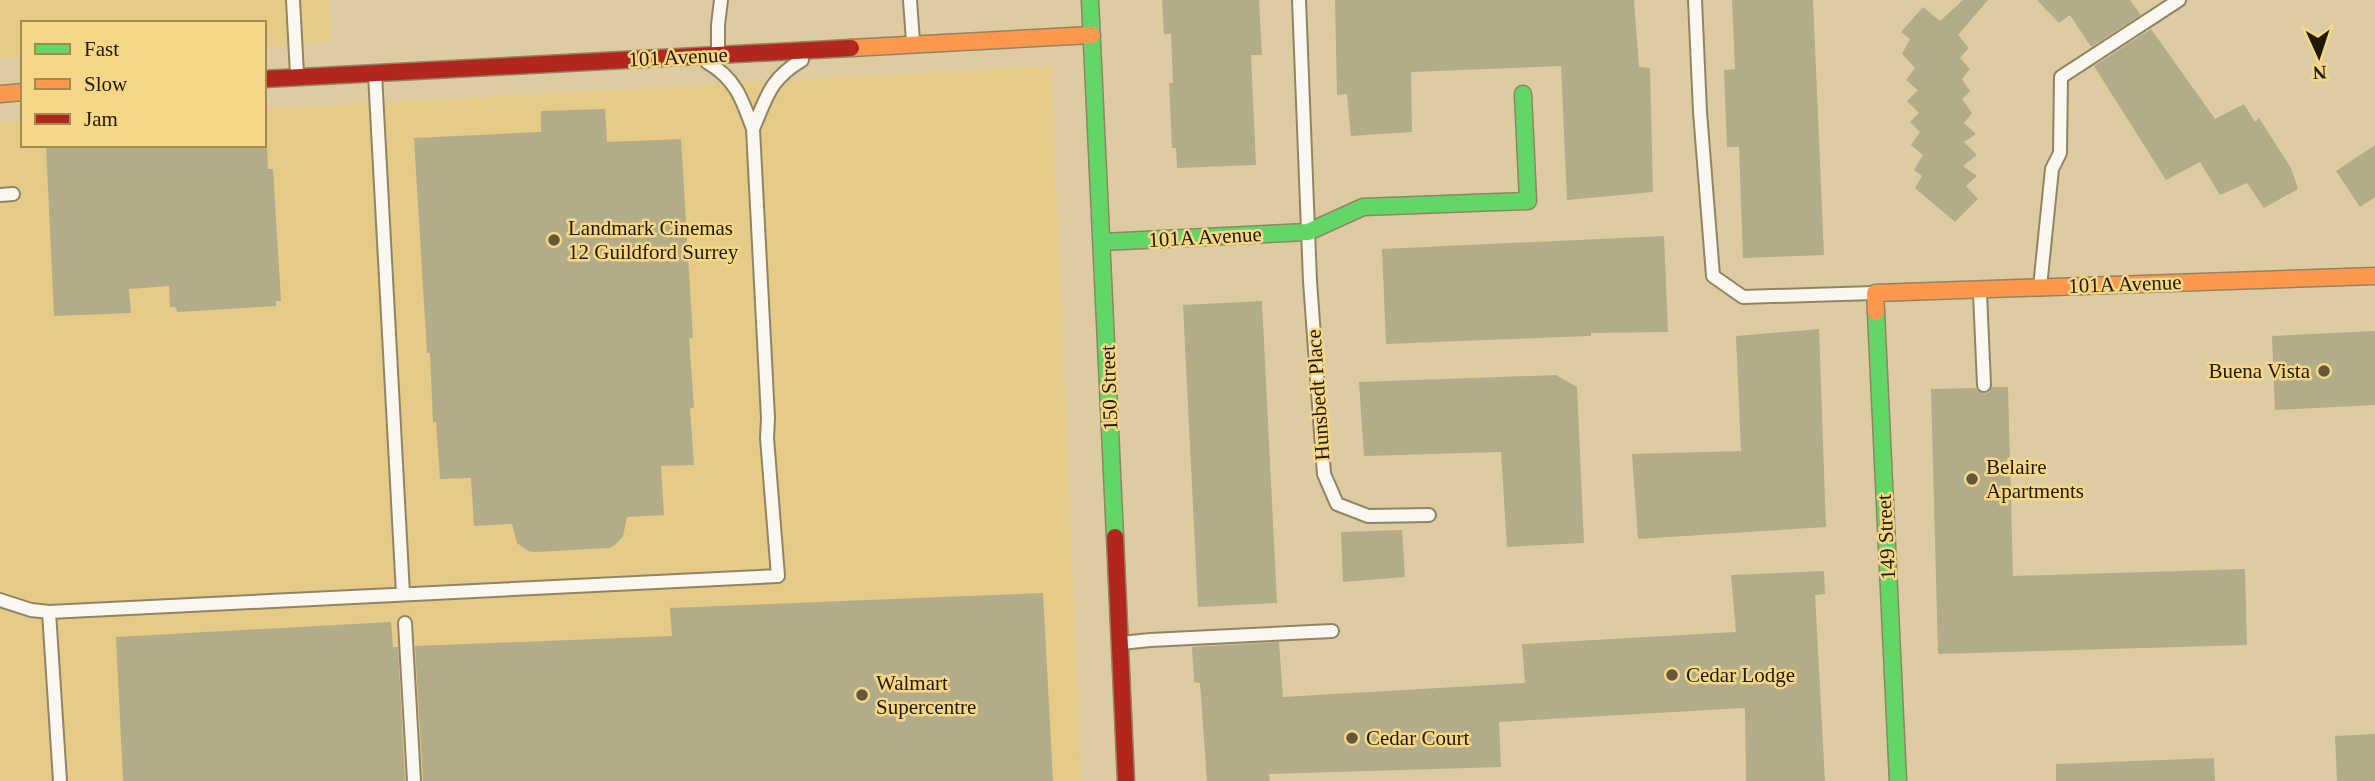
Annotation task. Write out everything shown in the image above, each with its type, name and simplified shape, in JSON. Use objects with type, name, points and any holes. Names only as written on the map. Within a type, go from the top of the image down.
[{"type":"street","name":"150 Street","points":[[1090,0],[1127,779]]},
{"type":"street","name":"101 Avenue","points":[[266,79],[1092,35]]},
{"type":"street","points":[[0,94],[21,92]]},
{"type":"street","points":[[1308,232],[1363,207],[1528,201],[1523,94]]},
{"type":"street","name":"101A Avenue","points":[[1102,242],[1308,232]]},
{"type":"street","name":"101A Avenue","points":[[1875,293],[2375,276]]},
{"type":"street","name":"149 Street","points":[[1875,293],[1898,781]]},
{"type":"lane","points":[[293,0],[297,78]]},
{"type":"lane","points":[[718,55],[721,0]]},
{"type":"lane","points":[[910,0],[913,44]]},
{"type":"lane","name":"Hunsbedt Place","points":[[1299,0],[1308,232],[1324,474],[1337,504],[1357,512],[1368,516],[1429,515]]},
{"type":"lane","points":[[1695,0],[1700,112],[1713,276],[1743,297],[1875,293]]},
{"type":"lane","points":[[2040,287],[2052,169],[2060,153],[2061,77],[2179,0]]},
{"type":"lane","points":[[753,129],[769,90],[778,78],[820,49]]},
{"type":"lane","points":[[0,600],[31,610],[49,612],[778,576],[767,438],[753,129],[739,92],[731,80],[697,56]]},
{"type":"lane","points":[[375,74],[403,594]]},
{"type":"lane","points":[[1980,289],[1984,385]]},
{"type":"lane","points":[[49,612],[60,781]]},
{"type":"lane","points":[[405,623],[414,781]]},
{"type":"lane","points":[[1121,643],[1332,631]]},
{"type":"shaded area","points":[[0,0],[329,0],[330,42],[266,46],[266,21],[21,21],[21,57],[0,58]]},
{"type":"shaded area","points":[[1051,66],[1081,781],[0,781],[0,123],[21,122],[21,147],[266,147],[266,109]]},
{"type":"building","points":[[1162,0],[1259,0],[1262,55],[1251,55],[1256,165],[1177,168],[1176,148],[1172,148],[1169,83],[1173,83],[1171,34],[1164,34]]},
{"type":"building","points":[[1335,0],[1634,0],[1639,67],[1650,68],[1653,192],[1567,200],[1561,66],[1411,72],[1412,132],[1351,136],[1347,94],[1337,95]]},
{"type":"building","points":[[1732,0],[1813,0],[1824,255],[1743,258],[1739,147],[1727,147],[1724,70],[1735,69]]},
{"type":"building","points":[[1963,0],[1988,0],[1958,35],[1969,48],[1960,58],[1970,69],[1962,79],[1970,91],[1962,99],[1972,113],[1964,123],[1976,134],[1964,142],[1977,155],[1963,166],[1977,176],[1966,186],[1978,199],[1955,222],[1915,188],[1922,176],[1914,170],[1923,155],[1911,145],[1920,132],[1910,122],[1919,113],[1907,101],[1918,90],[1906,80],[1915,68],[1902,54],[1910,39],[1901,32],[1923,7],[1940,21]]},
{"type":"building","points":[[2037,0],[2130,0],[2141,15],[2091,47],[2070,15],[2059,23]]},
{"type":"building","points":[[2151,29],[2215,119],[2244,104],[2255,122],[2259,118],[2291,168],[2298,189],[2264,208],[2247,183],[2220,195],[2200,162],[2166,180],[2094,66]]},
{"type":"building","name":"Landmark Cinemas 12 Guildford Surrey","points":[[605,109],[607,142],[681,139],[693,338],[689,338],[694,408],[690,408],[694,465],[661,466],[664,515],[627,517],[623,536],[615,545],[609,548],[528,551],[517,543],[512,524],[474,526],[471,478],[440,479],[436,422],[433,422],[430,353],[427,353],[414,138],[541,132],[541,111]]},
{"type":"building","points":[[267,145],[268,169],[273,169],[281,301],[276,301],[276,306],[177,312],[176,307],[170,307],[169,286],[129,289],[131,313],[54,316],[46,147]]},
{"type":"building","points":[[2375,145],[2375,197],[2360,207],[2336,171]]},
{"type":"building","points":[[1664,236],[1668,332],[1591,333],[1591,336],[1386,344],[1382,249]]},
{"type":"building","points":[[1262,301],[1277,603],[1198,607],[1183,305]]},
{"type":"building","points":[[1819,329],[1826,527],[1638,539],[1632,454],[1741,451],[1736,336]]},
{"type":"building","name":"Buena Vista","points":[[2375,331],[2375,405],[2275,410],[2272,336]]},
{"type":"building","points":[[1556,375],[1577,387],[1584,543],[1507,547],[1501,452],[1364,456],[1359,382]]},
{"type":"building","name":"Belaire Apartments","points":[[1992,387],[2008,387],[2013,576],[2245,569],[2247,645],[1938,654],[1931,389],[1976,388],[1984,394]]},
{"type":"building","points":[[1402,530],[1405,577],[1343,582],[1341,532]]},
{"type":"building","points":[[1824,571],[1825,594],[1815,595],[1825,781],[1746,781],[1745,708],[1499,722],[1501,767],[1269,774],[1270,781],[1207,781],[1200,683],[1194,682],[1192,647],[1279,642],[1283,697],[1525,683],[1522,644],[1736,632],[1731,575]]},
{"type":"building","name":"Walmart Supercentre","points":[[1043,593],[1053,781],[423,781],[415,646],[672,636],[670,608]]},
{"type":"building","points":[[391,622],[393,647],[398,647],[405,781],[123,781],[116,637]]},
{"type":"building","points":[[2375,734],[2375,781],[2337,781],[2335,736]]},
{"type":"building","points":[[2214,758],[2215,781],[2056,781],[2056,764]]},
{"type":"traffic: fast","points":[[1090,0],[1115,537]]},
{"type":"traffic: fast","points":[[1102,242],[1308,232],[1363,207],[1528,201],[1523,94]]},
{"type":"traffic: fast","points":[[1876,312],[1898,781]]},
{"type":"traffic: slow","points":[[851,48],[1092,35]]},
{"type":"traffic: slow","points":[[0,94],[21,92]]},
{"type":"traffic: slow","points":[[1876,312],[1875,293],[2375,276]]},
{"type":"traffic: jam","points":[[266,79],[851,48]]},
{"type":"traffic: jam","points":[[1115,537],[1126,781]]},
{"type":"place","name":"Landmark Cinemas 12 Guildford Surrey","points":[[554,240]]},
{"type":"place","name":"Buena Vista","points":[[2324,371]]},
{"type":"place","name":"Belaire Apartments","points":[[1972,479]]},
{"type":"place","name":"Cedar Lodge","points":[[1672,675]]},
{"type":"place","name":"Walmart Supercentre","points":[[862,695]]},
{"type":"place","name":"Cedar Court","points":[[1352,738]]}]
